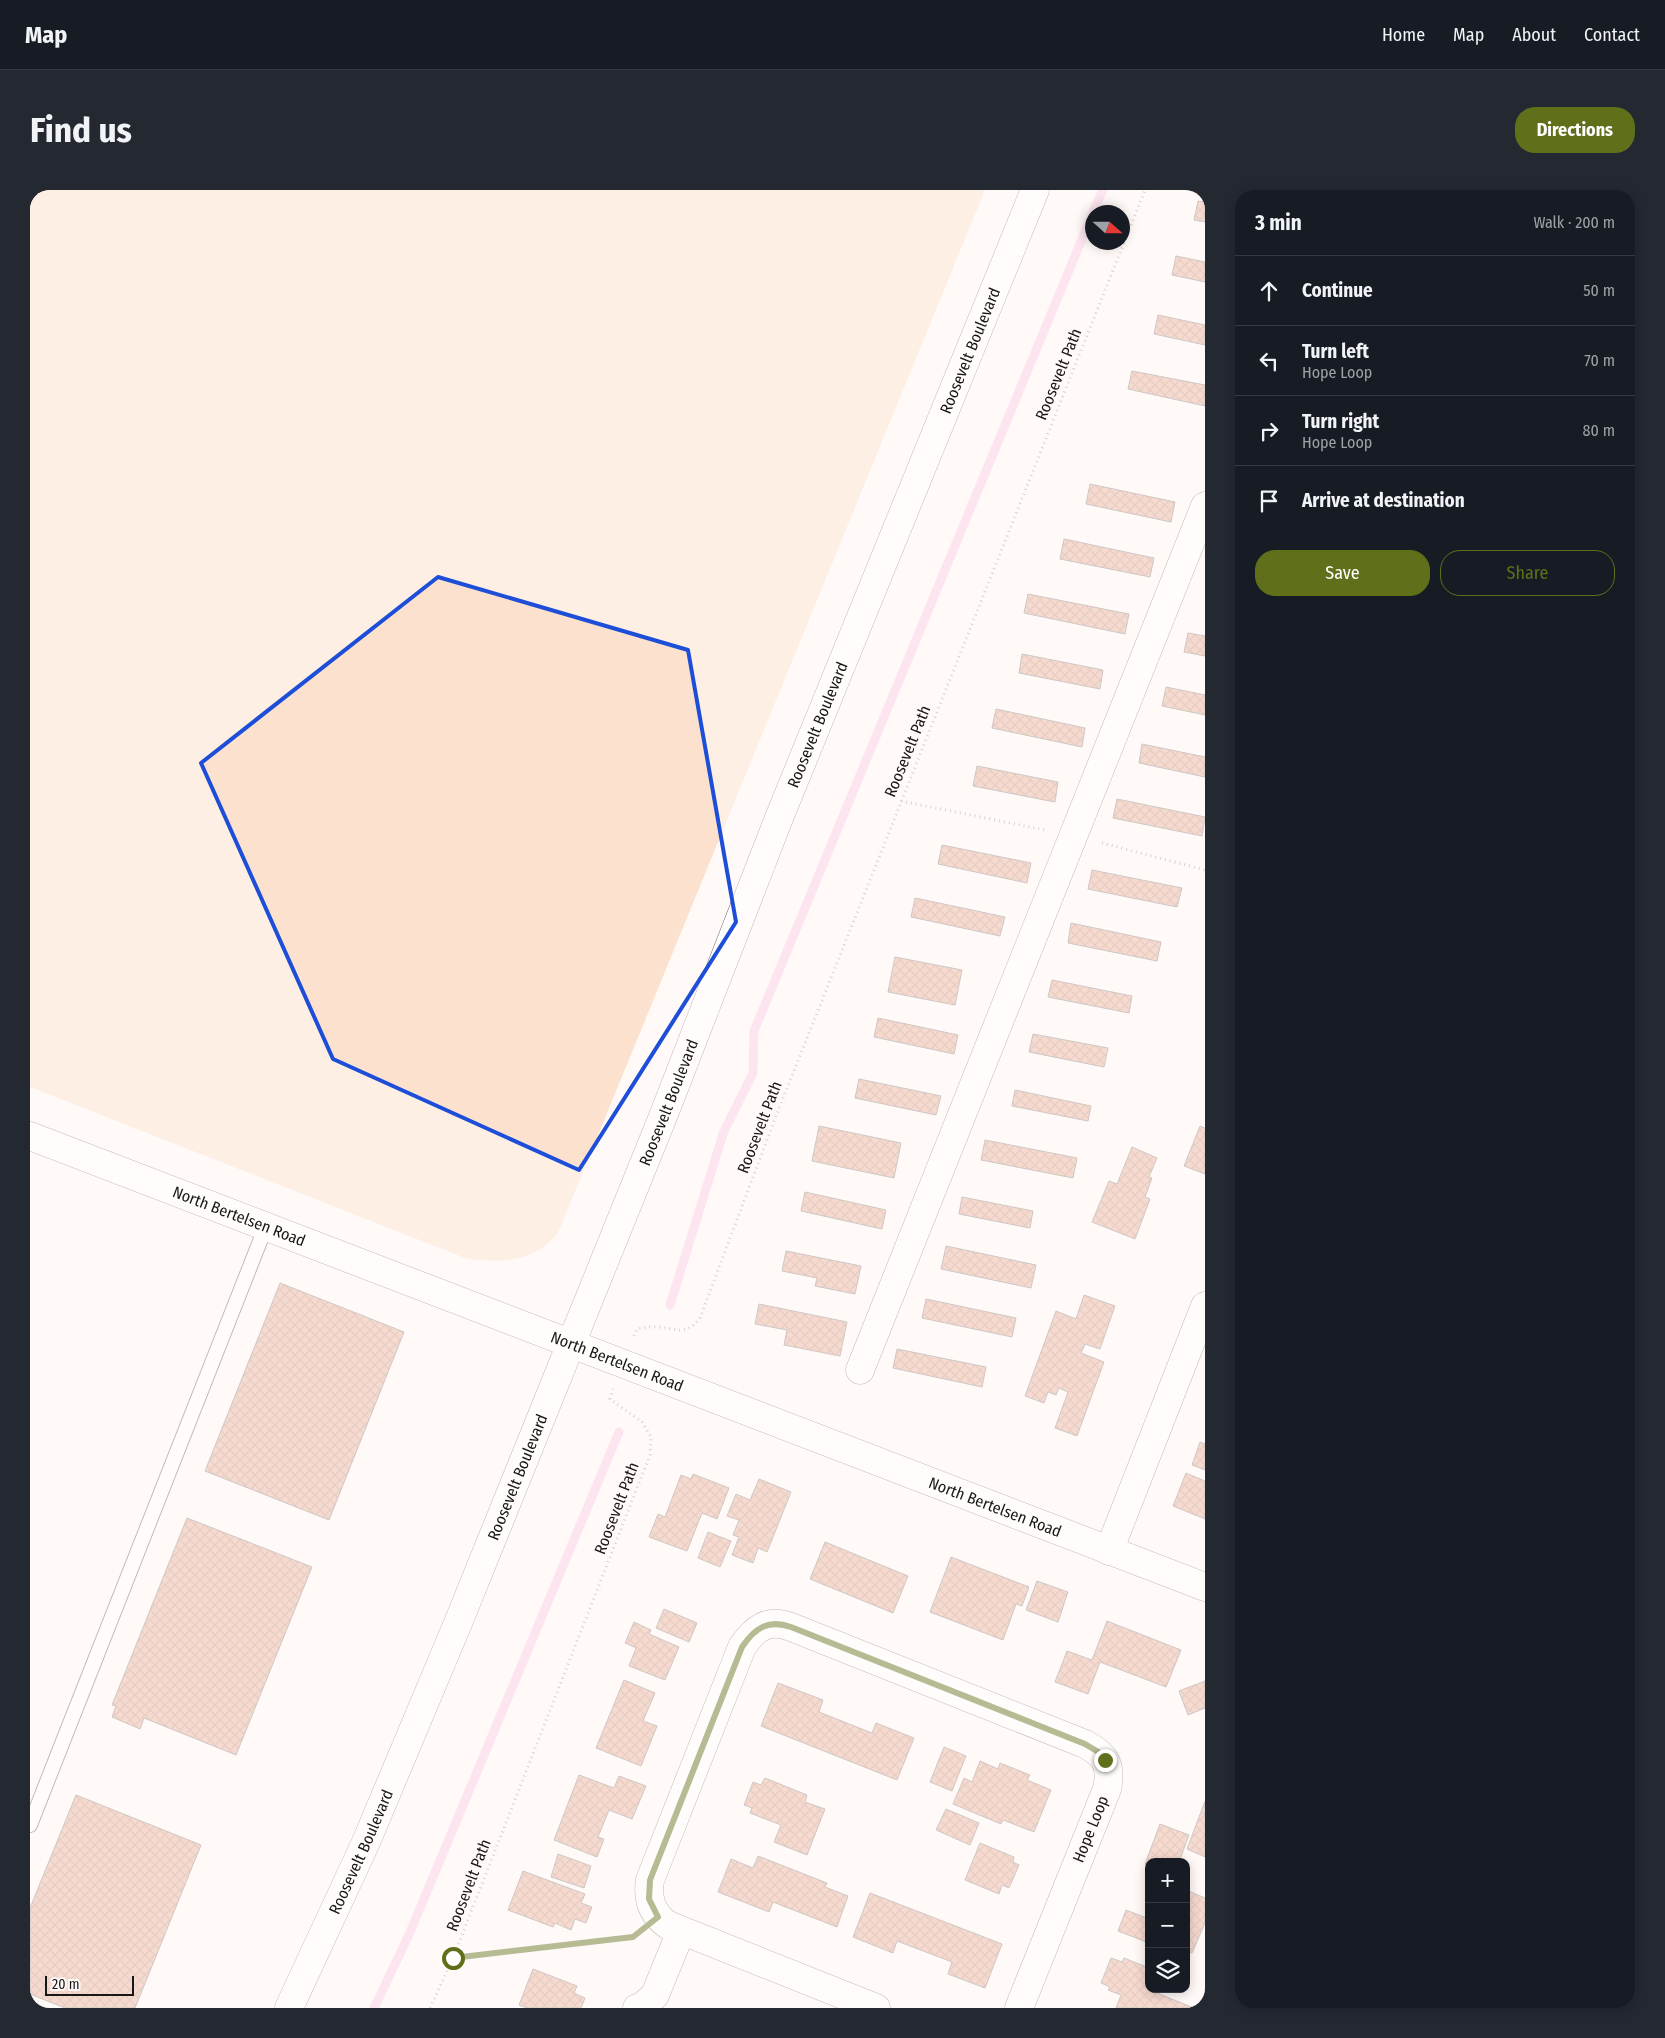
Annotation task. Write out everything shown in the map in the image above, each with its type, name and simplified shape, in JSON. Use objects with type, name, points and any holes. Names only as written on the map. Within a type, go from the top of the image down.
[{"type":"street","name":"Roosevelt Boulevard","points":[[289,2008],[366,1842],[572,1344],[779,818],[1035,190]]},
{"type":"street","points":[[860,1370],[1205,506]]},
{"type":"street","name":"North Bertelsen Road","points":[[30,1136],[1205,1587]]},
{"type":"street","points":[[1109,1551],[1205,1306]]},
{"type":"street","name":"Hope Loop","points":[[658,1917],[649,1899],[650,1880],[742,1647],[749,1637],[763,1625],[782,1624],[1085,1744],[1100,1753],[1105,1760],[1109,1772],[1107,1789],[1019,2008]]},
{"type":"street","points":[[658,1917],[668,1925],[681,1931],[876,2008]]},
{"type":"street","points":[[637,2008],[644,2005],[655,1995],[681,1931]]},
{"type":"lane","points":[[30,1825],[266,1226]]},
{"type":"path","name":"Roosevelt Path","points":[[430,2008],[453,1958],[650,1455],[651,1437],[642,1422],[610,1399],[622,1364],[637,1329],[656,1326],[682,1331],[693,1327],[700,1318],[776,1116],[1145,190]]},
{"type":"path","points":[[453,1958],[633,1937],[658,1917]]},
{"type":"highlighted area","points":[[438,577],[688,650],[736,922],[579,1170],[333,1059],[201,763]]},
{"type":"shaded area","points":[[30,190],[985,190],[558,1233],[539,1250],[515,1259],[490,1261],[465,1258],[30,1087]]},
{"type":"building","points":[[1198,201],[1205,202],[1205,222],[1194,220]]},
{"type":"building","points":[[1176,256],[1205,262],[1205,282],[1172,275]]},
{"type":"building","points":[[1158,315],[1205,325],[1205,345],[1154,334]]},
{"type":"building","points":[[1132,371],[1205,385],[1205,406],[1128,389]]},
{"type":"building","points":[[1090,484],[1175,502],[1171,522],[1086,504]]},
{"type":"building","points":[[1064,539],[1154,558],[1150,577],[1060,559]]},
{"type":"building","points":[[1028,594],[1129,614],[1125,634],[1024,613]]},
{"type":"building","points":[[1188,633],[1205,636],[1205,656],[1184,652]]},
{"type":"building","points":[[1022,654],[1103,670],[1100,689],[1019,673]]},
{"type":"building","points":[[1166,687],[1205,695],[1205,715],[1162,706]]},
{"type":"building","points":[[996,709],[1085,728],[1082,747],[992,728]]},
{"type":"building","points":[[1142,744],[1205,757],[1205,777],[1139,763]]},
{"type":"building","points":[[977,766],[1058,782],[1055,802],[973,786]]},
{"type":"building","points":[[1117,799],[1205,817],[1202,836],[1113,818]]},
{"type":"building","points":[[942,845],[1031,863],[1027,883],[938,864]]},
{"type":"building","points":[[1092,870],[1182,888],[1177,907],[1088,889]]},
{"type":"building","points":[[915,898],[1005,917],[1000,936],[911,917]]},
{"type":"building","points":[[1071,923],[1161,942],[1157,961],[1068,943]]},
{"type":"building","points":[[895,957],[962,970],[955,1005],[888,992]]},
{"type":"building","points":[[1052,980],[1132,996],[1129,1013],[1048,997]]},
{"type":"building","points":[[878,1018],[958,1035],[954,1054],[874,1037]]},
{"type":"building","points":[[1033,1034],[1108,1048],[1104,1067],[1029,1052]]},
{"type":"building","points":[[859,1079],[941,1096],[936,1115],[855,1098]]},
{"type":"building","points":[[1015,1090],[1091,1106],[1088,1121],[1012,1106]]},
{"type":"building","points":[[819,1126],[901,1143],[894,1178],[812,1161]]},
{"type":"building","points":[[1200,1126],[1205,1128],[1205,1174],[1184,1166]]},
{"type":"building","points":[[985,1140],[1077,1158],[1073,1178],[981,1160]]},
{"type":"building","points":[[1132,1147],[1157,1158],[1149,1177],[1152,1178],[1145,1197],[1150,1199],[1135,1239],[1092,1222],[1109,1181],[1117,1184]]},
{"type":"building","points":[[805,1192],[886,1210],[882,1229],[801,1211]]},
{"type":"building","points":[[962,1197],[1033,1211],[1030,1228],[959,1214]]},
{"type":"building","points":[[946,1246],[1036,1265],[1031,1288],[941,1269]]},
{"type":"building","points":[[786,1251],[861,1266],[855,1294],[815,1286],[817,1278],[782,1271]]},
{"type":"building","points":[[280,1283],[404,1332],[329,1520],[205,1471]]},
{"type":"building","points":[[1084,1295],[1115,1306],[1100,1349],[1085,1344],[1081,1353],[1104,1362],[1077,1436],[1055,1428],[1068,1392],[1059,1388],[1056,1395],[1048,1392],[1044,1403],[1025,1396],[1056,1311],[1076,1319]]},
{"type":"building","points":[[926,1299],[1016,1318],[1012,1337],[922,1318]]},
{"type":"building","points":[[759,1304],[847,1322],[840,1356],[784,1345],[787,1330],[755,1324]]},
{"type":"building","points":[[897,1349],[986,1367],[982,1387],[893,1368]]},
{"type":"building","points":[[1200,1442],[1205,1444],[1205,1470],[1192,1465]]},
{"type":"building","points":[[1186,1473],[1205,1481],[1205,1519],[1173,1506]]},
{"type":"building","points":[[693,1474],[729,1488],[717,1519],[702,1513],[687,1551],[649,1537],[658,1514],[665,1517],[681,1475],[691,1479]]},
{"type":"building","points":[[759,1479],[791,1492],[767,1552],[758,1548],[753,1563],[732,1555],[739,1537],[733,1535],[739,1520],[727,1516],[736,1494],[750,1500]]},
{"type":"building","points":[[187,1518],[312,1567],[236,1755],[144,1718],[140,1729],[112,1717],[116,1706],[112,1705]]},
{"type":"building","points":[[708,1532],[731,1541],[720,1567],[698,1558]]},
{"type":"building","points":[[825,1542],[908,1576],[893,1613],[810,1579]]},
{"type":"building","points":[[951,1557],[1029,1587],[1022,1606],[1016,1604],[1003,1640],[930,1612]]},
{"type":"building","points":[[1037,1581],[1068,1592],[1058,1622],[1026,1610]]},
{"type":"building","points":[[664,1609],[697,1623],[689,1642],[656,1628]]},
{"type":"building","points":[[1107,1621],[1181,1650],[1166,1687],[1100,1662],[1088,1694],[1055,1682],[1067,1651],[1092,1660]]},
{"type":"building","points":[[634,1622],[651,1630],[649,1634],[679,1647],[665,1680],[629,1666],[636,1648],[625,1643]]},
{"type":"building","points":[[624,1680],[655,1693],[643,1721],[657,1726],[641,1766],[596,1748]]},
{"type":"building","points":[[1205,1681],[1205,1708],[1188,1715],[1179,1691]]},
{"type":"building","points":[[778,1683],[823,1700],[819,1712],[872,1733],[876,1723],[914,1738],[897,1780],[761,1726]]},
{"type":"building","points":[[944,1747],[966,1756],[952,1791],[930,1782]]},
{"type":"building","points":[[980,1761],[998,1769],[1000,1763],[1030,1775],[1027,1780],[1051,1790],[1034,1832],[1003,1820],[1001,1824],[953,1804],[964,1778],[972,1782]]},
{"type":"building","points":[[579,1775],[614,1788],[619,1776],[646,1786],[632,1819],[609,1810],[598,1837],[604,1839],[597,1857],[554,1840]]},
{"type":"building","points":[[765,1778],[807,1795],[805,1802],[825,1809],[807,1855],[774,1842],[781,1825],[750,1813],[752,1808],[744,1805],[753,1782],[761,1785]]},
{"type":"building","points":[[76,1795],[201,1845],[135,2008],[65,2008],[30,1994],[30,1908]]},
{"type":"building","points":[[1205,1801],[1205,1857],[1187,1849]]},
{"type":"building","points":[[946,1809],[979,1823],[970,1845],[936,1830]]},
{"type":"building","points":[[1160,1824],[1189,1835],[1180,1858],[1147,1858]]},
{"type":"building","points":[[980,1843],[1014,1857],[1013,1862],[1019,1865],[1009,1888],[1002,1885],[999,1894],[965,1880]]},
{"type":"building","points":[[558,1854],[591,1866],[584,1888],[551,1877]]},
{"type":"building","points":[[758,1856],[827,1883],[825,1887],[848,1896],[837,1927],[773,1902],[769,1912],[718,1892],[731,1859],[753,1868]]},
{"type":"building","points":[[523,1871],[585,1894],[581,1903],[592,1907],[586,1923],[575,1919],[571,1930],[555,1923],[553,1927],[508,1910]]},
{"type":"building","points":[[1190,1892],[1205,1898],[1205,1923],[1192,1953],[1190,1952]]},
{"type":"building","points":[[870,1893],[1002,1944],[985,1988],[948,1974],[952,1962],[897,1941],[893,1953],[853,1937]]},
{"type":"building","points":[[1126,1910],[1145,1917],[1145,1941],[1118,1931]]},
{"type":"building","points":[[1111,1958],[1122,1962],[1124,1958],[1145,1966],[1145,1993],[1157,1993],[1194,2008],[1116,2008],[1121,1995],[1108,1990],[1110,1987],[1101,1983]]},
{"type":"building","points":[[533,1969],[577,1986],[574,1993],[585,1998],[581,2008],[527,2008],[519,2005]]},
{"type":"waterway","points":[[1096,205],[1103,190]]},
{"type":"waterway","points":[[670,1305],[724,1131],[753,1073],[754,1031],[1085,232]]},
{"type":"waterway","points":[[374,2008],[408,1937],[619,1432]]},
{"type":"route","points":[[453,1958],[633,1937],[658,1917],[649,1899],[650,1880],[742,1647],[749,1637],[763,1625],[773,1623],[791,1627],[1085,1744],[1100,1753],[1105,1760]]}]
